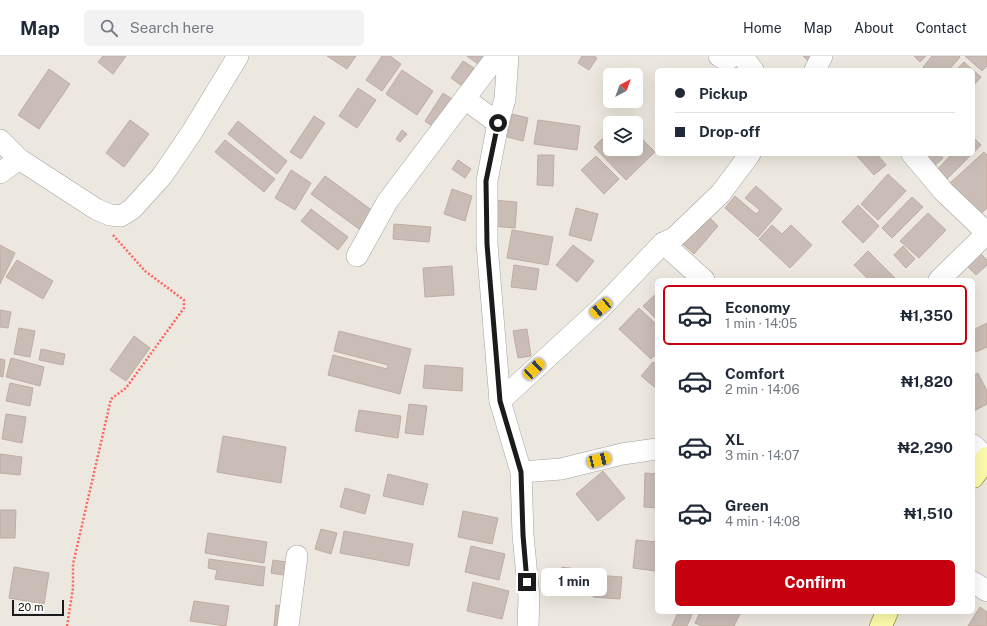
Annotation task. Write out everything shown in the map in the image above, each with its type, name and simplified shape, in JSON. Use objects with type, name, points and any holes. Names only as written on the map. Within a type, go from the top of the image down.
[{"type":"street","points":[[356,256],[387,202],[497,56]]},
{"type":"street","points":[[508,56],[505,99],[498,123],[486,181],[487,244],[500,401],[521,472],[523,535],[529,597],[528,626]]},
{"type":"street","points":[[719,56],[727,60],[733,56]]},
{"type":"street","points":[[742,56],[751,68]]},
{"type":"street","points":[[817,68],[822,56]]},
{"type":"street","points":[[0,140],[19,159],[96,209],[110,215],[122,216],[132,209],[162,176],[192,132],[233,58]]},
{"type":"street","points":[[465,99],[498,123]]},
{"type":"street","points":[[500,401],[601,308],[664,244],[674,238],[721,193],[749,156]]},
{"type":"street","points":[[914,156],[944,192],[986,232],[979,242],[941,278]]},
{"type":"street","points":[[0,173],[19,159]]},
{"type":"street","points":[[664,244],[702,278]]},
{"type":"street","points":[[975,447],[987,458],[975,474]]},
{"type":"street","points":[[521,472],[561,469],[622,454],[655,449]]},
{"type":"street","points":[[288,626],[297,556]]},
{"type":"street","points":[[975,583],[987,591]]},
{"type":"street","points":[[881,626],[886,614]]},
{"type":"path","points":[[67,626],[73,588],[73,564],[111,399],[126,388],[184,308],[184,300],[145,271],[112,235],[110,215]]},
{"type":"building","points":[[103,56],[126,56],[113,74],[98,62]]},
{"type":"building","points":[[327,56],[356,56],[347,69]]},
{"type":"building","points":[[382,56],[390,56],[401,64],[382,91],[366,80]]},
{"type":"building","points":[[467,56],[484,56],[478,64]]},
{"type":"building","points":[[582,56],[594,56],[597,58],[589,70],[578,63]]},
{"type":"building","points":[[803,56],[814,56],[808,61]]},
{"type":"building","points":[[914,56],[926,56],[920,62]]},
{"type":"building","points":[[932,56],[960,57],[951,68],[923,67]]},
{"type":"building","points":[[965,56],[987,56],[987,66],[982,71]]},
{"type":"building","points":[[463,61],[474,68],[462,86],[451,78]]},
{"type":"building","points":[[964,62],[971,68],[958,68]]},
{"type":"building","points":[[49,69],[70,84],[39,129],[18,115]]},
{"type":"building","points":[[402,70],[433,91],[417,115],[386,94]]},
{"type":"building","points":[[975,72],[981,77],[975,84]]},
{"type":"building","points":[[358,88],[376,100],[357,128],[339,116]]},
{"type":"building","points":[[443,93],[452,99],[433,127],[425,121]]},
{"type":"building","points":[[512,114],[528,118],[523,141],[507,137]]},
{"type":"building","points":[[314,116],[325,123],[301,159],[290,152]]},
{"type":"building","points":[[130,120],[149,134],[124,167],[106,153]]},
{"type":"building","points":[[538,120],[580,126],[577,150],[534,144]]},
{"type":"building","points":[[238,121],[287,161],[277,174],[228,134]]},
{"type":"building","points":[[402,130],[407,134],[400,142],[396,139]]},
{"type":"building","points":[[603,138],[603,156],[643,156],[643,140],[655,152],[626,180],[594,147]]},
{"type":"building","points":[[975,139],[981,145],[975,151]]},
{"type":"building","points":[[225,140],[275,179],[264,192],[215,152]]},
{"type":"building","points":[[984,152],[987,155],[987,208],[978,216],[948,185]]},
{"type":"building","points":[[538,155],[554,155],[553,186],[537,185]]},
{"type":"building","points":[[596,156],[619,179],[604,194],[581,170]]},
{"type":"building","points":[[857,156],[879,156],[886,165],[874,175]]},
{"type":"building","points":[[917,156],[941,156],[943,158],[930,170]]},
{"type":"building","points":[[950,156],[970,156],[945,181],[935,172]]},
{"type":"building","points":[[458,160],[471,169],[465,178],[452,169]]},
{"type":"building","points":[[291,170],[311,183],[295,210],[275,198]]},
{"type":"building","points":[[888,174],[906,191],[878,220],[861,204]]},
{"type":"building","points":[[325,176],[373,211],[359,229],[311,194]]},
{"type":"building","points":[[756,186],[782,209],[758,237],[725,208],[735,196],[756,214],[760,210],[745,198]]},
{"type":"building","points":[[452,189],[472,196],[465,221],[444,214]]},
{"type":"building","points":[[912,197],[923,207],[892,238],[882,228]]},
{"type":"building","points":[[493,200],[517,202],[515,228],[491,226]]},
{"type":"building","points":[[858,205],[879,226],[863,243],[842,222]]},
{"type":"building","points":[[576,208],[598,214],[591,241],[569,235]]},
{"type":"building","points":[[311,209],[348,237],[338,250],[301,221]]},
{"type":"building","points":[[928,213],[946,230],[919,258],[900,241]]},
{"type":"building","points":[[708,216],[718,226],[694,254],[683,244]]},
{"type":"building","points":[[394,224],[431,227],[429,242],[393,239]]},
{"type":"building","points":[[772,225],[782,234],[791,225],[812,245],[790,268],[759,239]]},
{"type":"building","points":[[512,230],[553,237],[548,265],[507,258]]},
{"type":"building","points":[[0,245],[15,253],[0,284]]},
{"type":"building","points":[[573,245],[594,261],[577,282],[556,265]]},
{"type":"building","points":[[903,246],[915,259],[906,268],[894,255]]},
{"type":"building","points":[[868,251],[895,278],[867,278],[854,265]]},
{"type":"building","points":[[979,252],[987,260],[987,265],[976,275],[966,265]]},
{"type":"building","points":[[17,260],[53,281],[43,299],[6,277]]},
{"type":"building","points":[[514,265],[539,269],[536,290],[511,287]]},
{"type":"building","points":[[452,266],[454,295],[425,297],[423,268]]},
{"type":"building","points":[[655,295],[655,318],[643,306]]},
{"type":"building","points":[[639,308],[655,323],[655,355],[651,359],[619,329]]},
{"type":"building","points":[[0,310],[11,312],[8,328],[0,327]]},
{"type":"building","points":[[987,323],[987,347],[976,352],[975,350],[975,329]]},
{"type":"building","points":[[19,328],[35,331],[30,357],[14,354]]},
{"type":"building","points":[[527,329],[531,356],[518,358],[513,331]]},
{"type":"building","points":[[339,331],[411,349],[400,394],[328,375],[333,355],[387,369],[388,365],[334,351]]},
{"type":"building","points":[[134,336],[150,348],[126,381],[110,370]]},
{"type":"building","points":[[41,349],[65,354],[63,365],[39,360]]},
{"type":"building","points":[[11,358],[44,367],[40,386],[6,377]]},
{"type":"building","points":[[0,359],[5,360],[3,377],[0,376]]},
{"type":"building","points":[[653,362],[655,364],[655,387],[641,376]]},
{"type":"building","points":[[425,365],[463,368],[462,391],[423,388]]},
{"type":"building","points":[[978,373],[987,391],[987,404],[975,410],[975,375]]},
{"type":"building","points":[[10,383],[33,388],[30,406],[6,401]]},
{"type":"building","points":[[409,404],[427,406],[423,435],[405,433]]},
{"type":"building","points":[[359,410],[401,416],[398,438],[355,431]]},
{"type":"building","points":[[6,414],[26,417],[22,443],[2,439]]},
{"type":"building","points":[[223,436],[286,447],[281,483],[217,472]]},
{"type":"building","points":[[0,454],[22,457],[20,475],[0,473]]},
{"type":"building","points":[[603,471],[625,498],[598,521],[576,494]]},
{"type":"building","points":[[645,473],[655,474],[655,508],[644,507]]},
{"type":"building","points":[[388,474],[428,484],[423,505],[383,496]]},
{"type":"building","points":[[345,488],[370,495],[365,514],[340,507]]},
{"type":"building","points":[[0,510],[16,510],[15,538],[0,538]]},
{"type":"building","points":[[463,511],[498,518],[492,544],[458,537]]},
{"type":"building","points":[[321,529],[337,533],[331,554],[315,549]]},
{"type":"building","points":[[344,531],[413,544],[409,566],[340,553]]},
{"type":"building","points":[[208,533],[267,542],[264,563],[205,553]]},
{"type":"building","points":[[636,540],[655,542],[655,571],[633,568]]},
{"type":"building","points":[[471,546],[505,554],[499,580],[465,572]]},
{"type":"building","points":[[209,559],[265,567],[263,586],[215,579],[217,570],[208,568]]},
{"type":"building","points":[[273,560],[292,563],[290,576],[271,573]]},
{"type":"building","points":[[14,567],[49,573],[44,604],[9,598]]},
{"type":"building","points":[[562,567],[576,569],[574,583],[560,582]]},
{"type":"building","points":[[595,575],[622,577],[620,599],[593,597]]},
{"type":"building","points":[[473,582],[509,591],[502,619],[467,611]]},
{"type":"building","points":[[194,601],[229,606],[226,626],[190,621]]},
{"type":"building","points":[[276,605],[284,606],[282,626],[274,626]]},
{"type":"building","points":[[980,607],[987,612],[987,626],[968,626]]},
{"type":"building","points":[[677,614],[692,614],[687,626],[672,626]]},
{"type":"building","points":[[699,614],[740,614],[734,626],[702,626],[695,623]]},
{"type":"route","points":[[498,123],[486,181],[487,244],[500,401],[521,472],[523,535],[527,582]]}]
